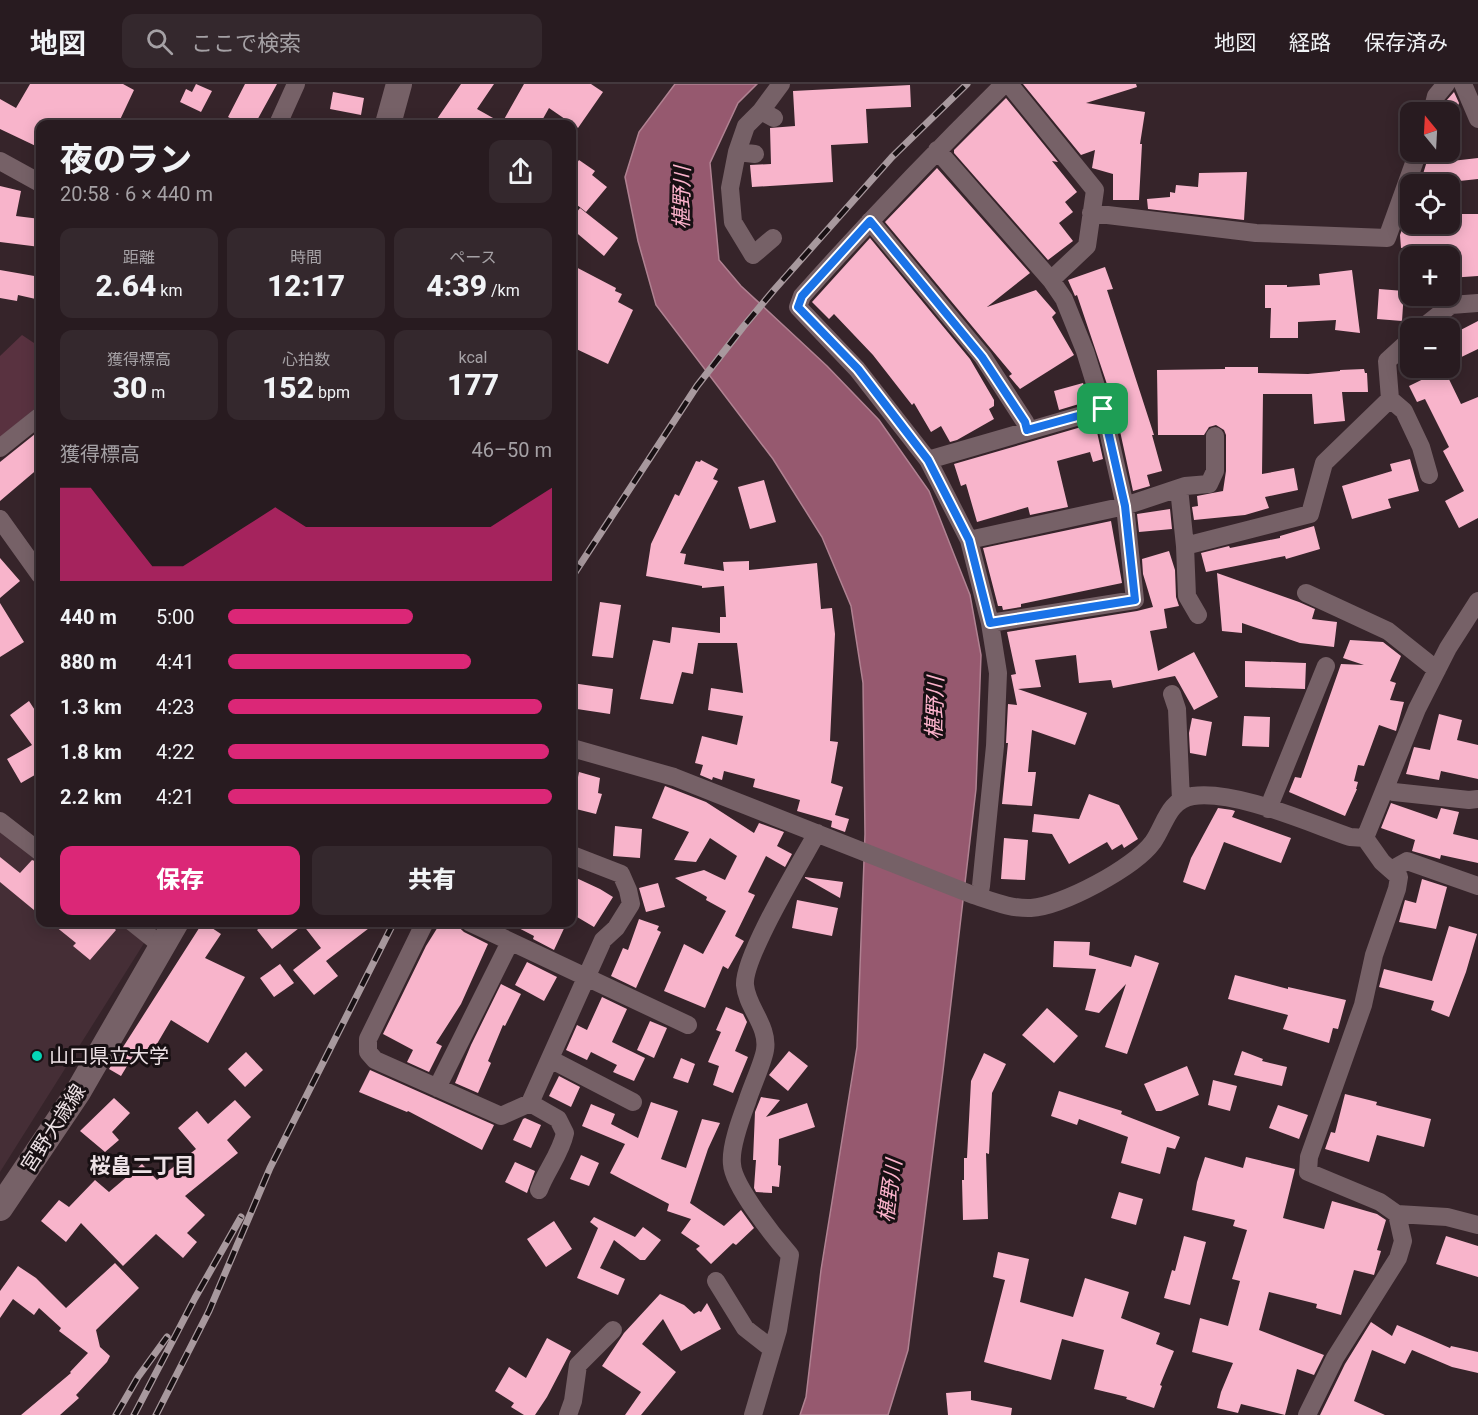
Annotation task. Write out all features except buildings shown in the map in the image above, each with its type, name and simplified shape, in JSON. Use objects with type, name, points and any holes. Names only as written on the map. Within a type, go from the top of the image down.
[{"type":"main road","points":[[389,120],[399,84]]},
{"type":"main road","name":"宮野大歳線","points":[[0,1208],[78,1092],[173,927]]},
{"type":"street","points":[[280,120],[296,84]]},
{"type":"street","points":[[773,238],[753,255],[733,222],[730,188],[737,152],[746,126],[768,114],[781,84]]},
{"type":"street","points":[[976,896],[981,886],[995,746],[998,673],[990,623],[969,540],[928,460],[858,369],[798,307],[802,296],[870,221],[937,150],[1007,84],[1095,190],[1087,246],[1051,280]]},
{"type":"street","points":[[1434,102],[1436,96],[1446,84]]},
{"type":"street","points":[[1462,84],[1478,119]]},
{"type":"street","points":[[937,150],[1051,280],[1064,299],[1103,409],[1125,506],[1135,600],[990,623]]},
{"type":"street","points":[[737,152],[755,154]]},
{"type":"street","points":[[0,161],[36,181]]},
{"type":"street","points":[[1091,213],[1256,233],[1387,238],[1414,162]]},
{"type":"street","points":[[870,221],[982,357],[1025,422],[1027,430]]},
{"type":"street","points":[[1435,318],[1451,305],[1478,303]]},
{"type":"street","points":[[1400,349],[1387,361],[1390,399],[1404,411],[1421,447],[1430,475]]},
{"type":"street","points":[[1185,546],[1311,514],[1324,463],[1390,399]]},
{"type":"street","points":[[928,460],[1103,409]]},
{"type":"street","points":[[0,448],[36,419]]},
{"type":"street","points":[[969,540],[1125,506],[1179,488],[1209,484],[1215,471],[1215,436]]},
{"type":"street","points":[[1179,488],[1187,596],[1198,615]]},
{"type":"street","points":[[0,519],[36,569]]},
{"type":"street","points":[[1306,593],[1388,631],[1437,670]]},
{"type":"street","points":[[1365,837],[1418,709],[1448,648],[1478,601]]},
{"type":"street","points":[[1268,809],[1326,666]]},
{"type":"street","points":[[1172,694],[1177,709],[1181,800]]},
{"type":"street","points":[[576,749],[674,777],[1003,905],[1030,908],[1047,905],[1072,897],[1108,877],[1153,842],[1167,814],[1181,800],[1194,796],[1236,799],[1350,837],[1365,837]]},
{"type":"street","points":[[1386,787],[1394,792],[1478,799]]},
{"type":"street","points":[[0,820],[36,849]]},
{"type":"street","points":[[753,1415],[782,1312],[790,1255],[758,1216],[731,1165],[746,1103],[765,1050],[762,1025],[749,1001],[745,985],[748,968],[761,935],[817,833]]},
{"type":"street","points":[[1365,837],[1382,862],[1399,877],[1397,889],[1374,955],[1363,1005],[1309,1157],[1308,1172],[1380,1202],[1397,1214],[1447,1216],[1478,1226]]},
{"type":"street","points":[[423,927],[368,1039],[369,1052],[375,1060],[501,1116],[530,1103],[603,940],[616,928],[631,904],[621,874],[576,857]]},
{"type":"street","points":[[1391,870],[1407,861],[1478,886]]},
{"type":"street","points":[[138,927],[162,946]]},
{"type":"street","points":[[479,927],[688,1025]]},
{"type":"street","points":[[437,1088],[510,942]]},
{"type":"street","points":[[550,1059],[633,1102]]},
{"type":"street","points":[[530,1103],[558,1119],[565,1133],[563,1142],[539,1190]]},
{"type":"street","points":[[1308,1415],[1335,1358],[1398,1258],[1403,1241],[1397,1214]]},
{"type":"street","points":[[716,1281],[745,1328],[772,1349]]},
{"type":"street","points":[[568,1415],[573,1401],[578,1365],[613,1330]]},
{"type":"shaded area","points":[[22,335],[36,344],[36,407],[0,438],[0,356]]},
{"type":"shaded area","name":"山口県立大学","points":[[0,827],[36,855],[36,927],[129,927],[146,940],[0,1172]]},
{"type":"water","name":"椹野川","points":[[675,84],[757,84],[738,103],[710,163],[719,260],[741,286],[827,366],[879,420],[929,491],[970,595],[981,655],[976,789],[943,1071],[908,1350],[888,1415],[800,1415],[806,1397],[821,1270],[857,1047],[865,834],[863,683],[851,606],[822,537],[773,459],[656,305],[638,241],[625,177],[639,132]]},
{"type":"railway","points":[[576,571],[697,386],[743,327],[892,157],[967,84]]},
{"type":"railway","points":[[156,1415],[209,1311],[270,1168],[391,927]]},
{"type":"railway","points":[[134,1415],[195,1298],[241,1217]]},
{"type":"railway","points":[[116,1415],[138,1377],[167,1337]]},
{"type":"place","name":"山口県立大学","points":[[37,1056]]},
{"type":"district","name":"桜畠二丁目","points":[[142,1166]]},
{"type":"route","points":[[870,221],[982,357],[1025,422],[1027,430],[1103,409],[1125,506],[1135,600],[990,623],[969,540],[928,460],[858,369],[798,307],[802,296],[870,221]]}]
